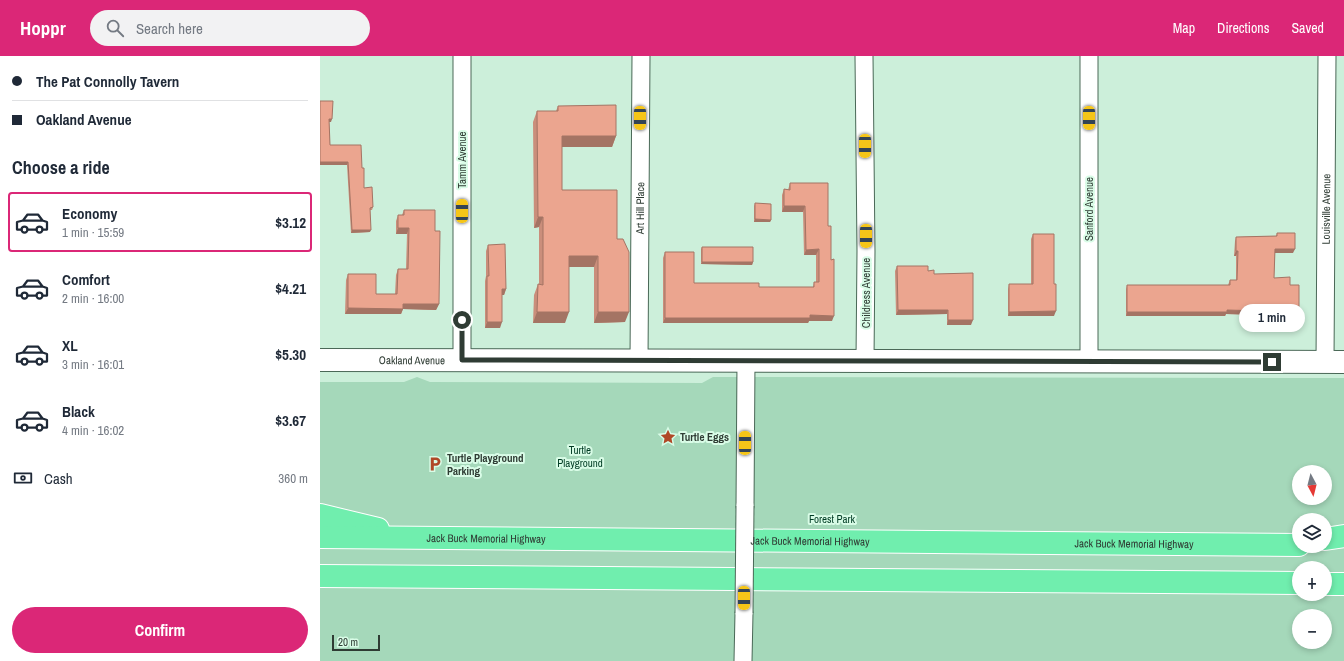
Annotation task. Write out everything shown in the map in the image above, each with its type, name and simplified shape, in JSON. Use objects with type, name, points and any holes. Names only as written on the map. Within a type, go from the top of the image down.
[{"type":"highway","points":[[320,515],[410,538]]},
{"type":"highway","points":[[1332,538],[1344,536]]},
{"type":"highway","name":"Jack Buck Memorial Highway","points":[[320,537],[1292,544]]},
{"type":"highway","points":[[1332,545],[1344,545]]},
{"type":"highway","points":[[320,576],[1292,583]]},
{"type":"highway","points":[[1332,584],[1344,584]]},
{"type":"street","name":"Tamm Avenue","points":[[462,56],[462,360]]},
{"type":"street","name":"Art Hill Place","points":[[638,361],[641,56]]},
{"type":"street","name":"Childress Avenue","points":[[864,56],[866,251],[865,361]]},
{"type":"street","name":"Sanford Avenue","points":[[1089,56],[1089,362]]},
{"type":"street","name":"Louisville Avenue","points":[[1327,56],[1334,362]]},
{"type":"street","name":"Oakland Avenue","points":[[320,360],[1334,362]]},
{"type":"street","points":[[743,661],[746,361]]},
{"type":"green space","name":"Forest Park","points":[[417,377],[430,382],[702,383],[713,377],[1344,378],[1344,661],[320,661],[320,382],[404,382]]},
{"type":"building","points":[[320,101],[333,101],[332,119],[329,119],[330,145],[361,145],[362,168],[364,168],[364,188],[372,187],[373,207],[370,208],[371,230],[352,230],[348,162],[320,162]]},
{"type":"building","points":[[616,105],[616,136],[562,136],[562,190],[617,190],[617,239],[623,239],[629,252],[629,312],[598,312],[598,256],[569,256],[569,312],[537,312],[538,284],[543,285],[543,217],[538,217],[537,111],[558,111],[558,106]]},
{"type":"building","points":[[790,183],[828,183],[828,226],[831,226],[831,260],[834,259],[834,316],[810,315],[810,318],[665,318],[665,252],[694,252],[694,283],[759,283],[759,287],[814,287],[814,282],[819,282],[819,249],[806,250],[805,206],[784,206],[784,189],[790,190]]},
{"type":"building","points":[[755,203],[771,204],[771,220],[755,219]]},
{"type":"building","points":[[404,210],[435,210],[435,231],[440,231],[439,304],[403,304],[403,309],[348,308],[348,274],[376,274],[376,294],[397,294],[398,269],[408,269],[409,228],[398,228],[398,215],[404,215]]},
{"type":"building","points":[[1277,233],[1295,233],[1295,249],[1275,249],[1274,278],[1290,277],[1290,285],[1299,285],[1299,312],[1227,310],[1227,312],[1127,312],[1127,285],[1230,285],[1230,280],[1237,280],[1238,251],[1236,251],[1236,237],[1277,236]]},
{"type":"building","points":[[1033,234],[1054,234],[1054,284],[1056,284],[1056,311],[1009,312],[1009,284],[1033,284]]},
{"type":"building","points":[[505,244],[506,289],[502,289],[502,322],[487,322],[487,276],[489,276],[488,245]]},
{"type":"building","points":[[702,247],[753,247],[753,262],[702,262]]},
{"type":"building","points":[[897,266],[928,266],[928,271],[934,270],[934,274],[973,273],[973,320],[948,320],[948,310],[898,310]]},
{"type":"place","name":"Turtle Eggs","points":[[668,437]]},
{"type":"place","name":"Turtle Playground Parking","points":[[435,464]]},
{"type":"route","points":[[462,320],[462,360],[1272,362]]},
{"type":"park label","name":"Turtle Playground","points":[[580,456]]}]
